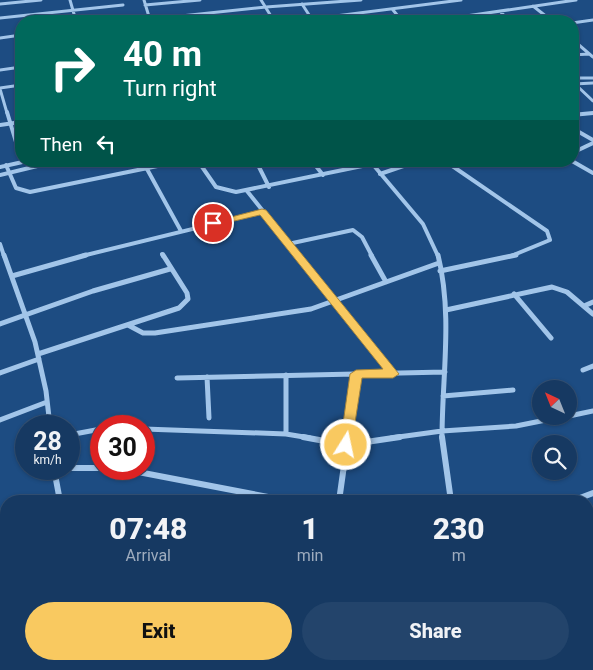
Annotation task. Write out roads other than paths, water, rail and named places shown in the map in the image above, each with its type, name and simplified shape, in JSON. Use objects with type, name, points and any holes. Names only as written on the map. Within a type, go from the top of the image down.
[{"type":"street","points":[[0,4],[41,0]]},
{"type":"street","points":[[70,0],[73,15]]},
{"type":"street","points":[[144,0],[148,15]]},
{"type":"street","points":[[145,5],[200,0]]},
{"type":"street","points":[[261,0],[271,15]]},
{"type":"street","points":[[193,15],[361,0]]},
{"type":"street","points":[[353,15],[461,0]]},
{"type":"street","points":[[470,15],[576,0]]},
{"type":"street","points":[[302,4],[310,15]]},
{"type":"street","points":[[30,15],[122,5]]},
{"type":"street","points":[[533,6],[544,15]]},
{"type":"street","points":[[393,10],[397,15]]},
{"type":"street","points":[[500,11],[504,15]]},
{"type":"street","points":[[0,18],[15,17]]},
{"type":"street","points":[[579,22],[593,20]]},
{"type":"street","points":[[0,38],[15,36]]},
{"type":"street","points":[[579,45],[593,57]]},
{"type":"street","points":[[579,55],[590,54]]},
{"type":"street","points":[[0,70],[15,68]]},
{"type":"street","points":[[579,78],[593,78]]},
{"type":"street","points":[[579,84],[593,83]]},
{"type":"street","points":[[15,87],[0,89],[15,142]]},
{"type":"street","points":[[579,88],[593,101]]},
{"type":"street","points":[[579,114],[593,113]]},
{"type":"street","points":[[0,125],[15,123]]},
{"type":"street","points":[[579,133],[593,142],[579,149]]},
{"type":"street","points":[[0,167],[15,163]]},
{"type":"street","points":[[6,165],[16,188],[30,192],[156,167]]},
{"type":"street","points":[[579,165],[593,173]]},
{"type":"street","points":[[0,175],[31,167]]},
{"type":"street","points":[[203,167],[222,192],[247,192],[355,167]]},
{"type":"street","points":[[259,167],[269,187]]},
{"type":"street","points":[[317,167],[323,175]]},
{"type":"street","points":[[374,167],[427,230],[437,252],[446,310],[442,454],[450,495]]},
{"type":"street","points":[[380,174],[400,167]]},
{"type":"street","points":[[440,271],[516,254],[545,244],[550,240],[547,231],[454,167]]},
{"type":"street","points":[[147,169],[181,231]]},
{"type":"street","points":[[247,192],[393,374]]},
{"type":"street","points":[[12,276],[181,231],[262,212]]},
{"type":"street","points":[[288,244],[353,230],[362,236],[386,282]]},
{"type":"street","points":[[0,244],[2,255],[12,276],[39,356],[49,415]]},
{"type":"street","points":[[0,373],[39,356],[179,308],[188,299],[187,293],[162,254]]},
{"type":"street","points":[[128,325],[143,333],[284,314],[335,301],[439,263]]},
{"type":"street","points":[[0,324],[93,290],[170,269]]},
{"type":"street","points":[[446,310],[514,294],[559,288],[567,292],[593,314]]},
{"type":"street","points":[[514,294],[551,338]]},
{"type":"street","points":[[584,306],[593,302]]},
{"type":"street","points":[[583,370],[593,366]]},
{"type":"street","points":[[177,378],[445,372]]},
{"type":"street","points":[[341,495],[356,374]]},
{"type":"street","points":[[286,375],[286,434]]},
{"type":"street","points":[[207,377],[209,418]]},
{"type":"street","points":[[443,396],[513,390]]},
{"type":"street","points":[[0,420],[47,402]]},
{"type":"street","points":[[578,414],[593,411]]},
{"type":"street","points":[[155,429],[286,434],[346,445],[442,431],[516,426],[532,423]]},
{"type":"street","points":[[155,475],[259,495]]},
{"type":"street","points":[[56,480],[59,495]]}]
